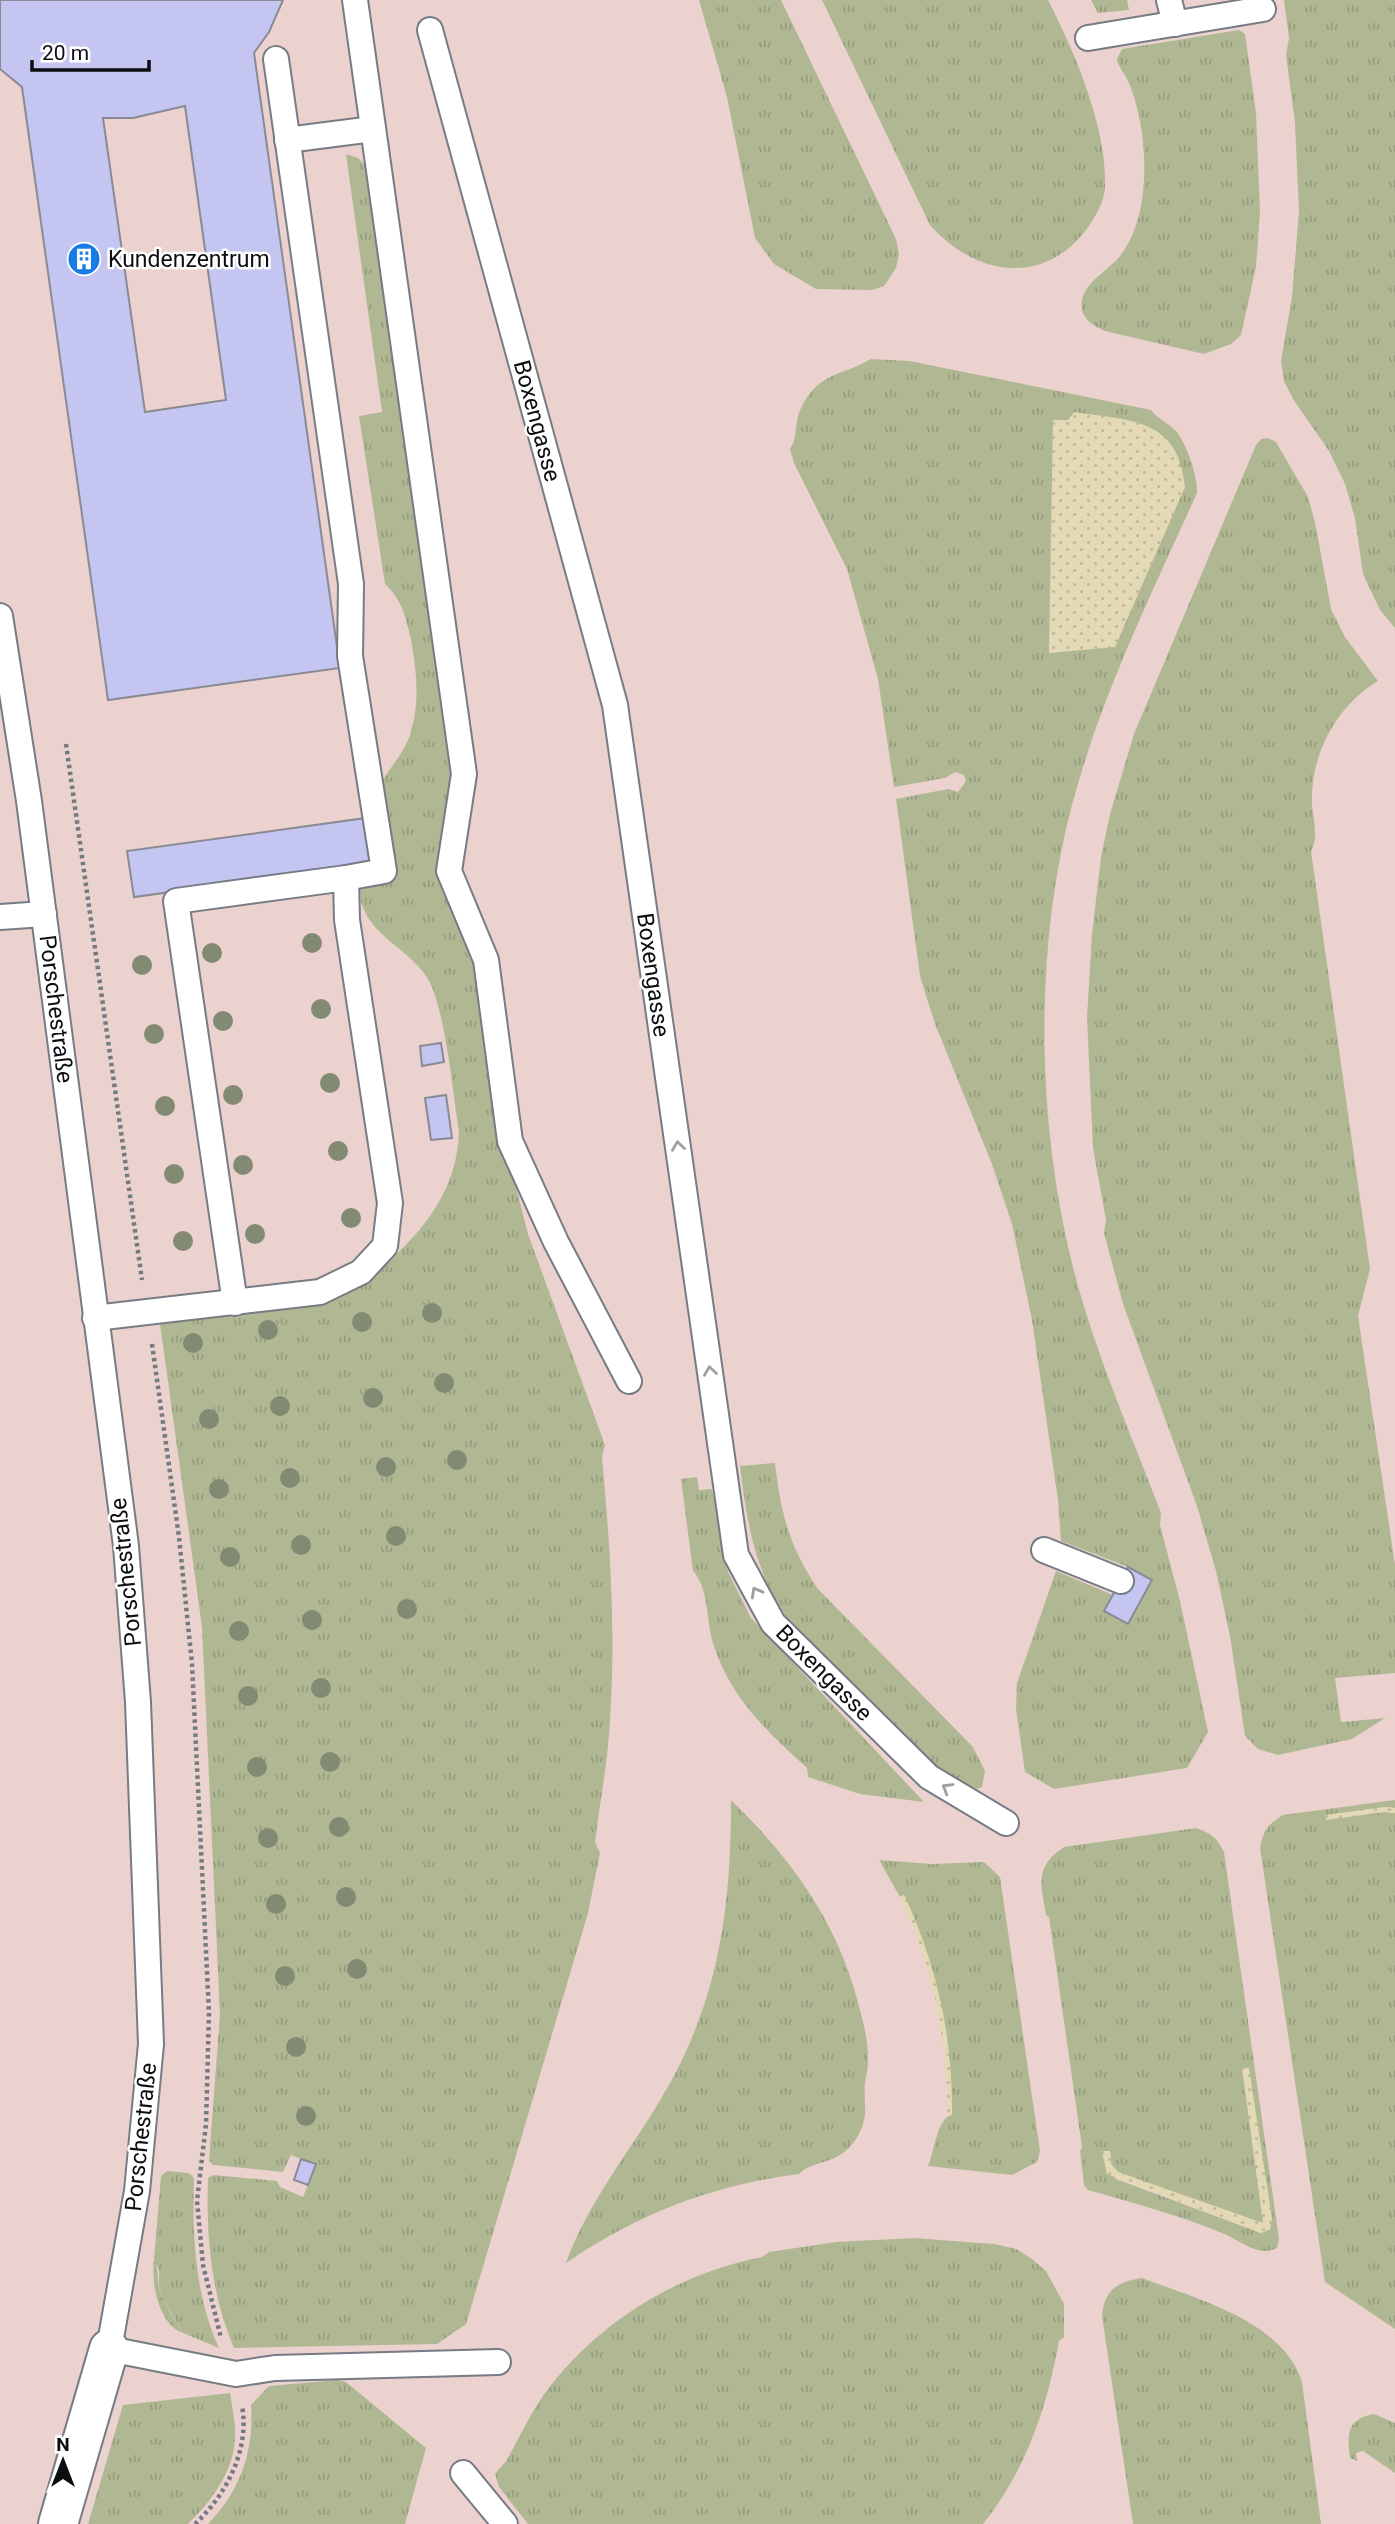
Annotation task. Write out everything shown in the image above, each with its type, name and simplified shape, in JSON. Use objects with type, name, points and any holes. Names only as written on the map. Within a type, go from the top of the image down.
[{"type":"street","name":"Porschestraße","points":[[58,2524],[108,2349]]},
{"type":"lane","points":[[355,0],[464,774],[449,871],[486,960],[510,1141],[556,1242],[629,1381]]},
{"type":"lane","points":[[1169,0],[1175,24]]},
{"type":"lane","points":[[1088,38],[1263,9]]},
{"type":"lane","name":"Boxengasse","points":[[430,30],[615,705],[736,1555],[773,1623],[929,1777],[1006,1823]]},
{"type":"lane","points":[[236,1303],[176,901],[384,871],[350,656],[351,584],[276,59]]},
{"type":"lane","points":[[288,140],[373,129]]},
{"type":"lane","name":"Porschestraße","points":[[0,616],[44,914],[94,1318],[126,1546],[138,1702],[150,2030],[137,2191],[108,2349]]},
{"type":"lane","points":[[94,1318],[320,1292],[361,1272],[384,1246],[390,1203],[347,920],[346,878]]},
{"type":"lane","points":[[0,917],[44,914]]},
{"type":"lane","points":[[1044,1550],[1121,1581]]},
{"type":"lane","points":[[108,2349],[236,2374],[275,2368],[498,2361]]},
{"type":"lane","points":[[463,2473],[505,2524]]},
{"type":"shaded area","points":[[0,0],[1395,0],[1395,2524],[0,2524]]},
{"type":"green space","points":[[699,0],[781,0],[896,239],[899,254],[896,268],[884,286],[872,290],[816,289],[774,264],[755,238],[727,97]]},
{"type":"green space","points":[[822,0],[1048,0],[1069,43],[1101,140],[1104,194],[1097,213],[1082,235],[1064,252],[1025,268],[1004,268],[984,263],[946,241],[930,225]]},
{"type":"green space","points":[[1091,0],[1127,0],[1129,10],[1098,13]]},
{"type":"green space","points":[[1284,0],[1395,0],[1395,628],[1380,610],[1363,574],[1355,518],[1345,484],[1329,451],[1293,399],[1284,381],[1281,361],[1292,297],[1299,211],[1295,123],[1286,55],[1289,38]]},
{"type":"green space","points":[[1239,30],[1245,34],[1256,113],[1260,212],[1256,267],[1241,335],[1231,344],[1204,354],[1105,331],[1084,316],[1082,300],[1088,287],[1116,261],[1131,238],[1139,217],[1143,193],[1140,118],[1134,96],[1117,59],[1122,49]]},
{"type":"green space","points":[[346,154],[358,158],[367,167],[452,735],[452,780],[444,846],[478,970],[510,1164],[528,1234],[605,1445],[602,1457],[611,1588],[612,1687],[608,1750],[595,1842],[600,1853],[588,1913],[466,2324],[437,2344],[234,2348],[215,2286],[209,2243],[208,2178],[213,2175],[277,2181],[280,2187],[303,2197],[316,2165],[291,2155],[283,2172],[213,2165],[209,2161],[220,2014],[202,1627],[160,1324],[322,1304],[356,1289],[414,1237],[437,1206],[452,1172],[459,1132],[443,1027],[433,989],[419,967],[374,926],[367,916],[360,896],[370,809],[377,791],[410,735],[415,712],[416,676],[405,616],[396,596],[385,584],[359,416],[382,412]]},
{"type":"green space","points":[[871,359],[910,361],[1151,410],[1180,437],[1188,452],[1196,479],[1197,493],[1128,646],[1084,764],[1059,866],[1045,994],[1049,1126],[1057,1190],[1070,1253],[1094,1338],[1161,1513],[1160,1525],[1180,1601],[1208,1732],[1187,1768],[1054,1789],[1025,1772],[1016,1709],[1017,1683],[1056,1571],[1113,1595],[1104,1611],[1128,1624],[1152,1580],[1128,1567],[1061,1541],[1058,1500],[1032,1320],[1012,1224],[992,1164],[935,1024],[920,976],[896,799],[948,789],[958,792],[966,781],[964,775],[955,772],[945,778],[894,787],[878,679],[847,569],[794,463],[790,449],[799,413],[813,389],[830,377]]},
{"type":"green space","points":[[1268,438],[1276,442],[1308,497],[1331,609],[1345,637],[1378,681],[1363,691],[1338,718],[1321,751],[1313,786],[1315,834],[1311,851],[1370,1269],[1358,1316],[1395,1565],[1395,1673],[1335,1678],[1341,1722],[1385,1718],[1352,1739],[1278,1755],[1258,1749],[1245,1736],[1230,1636],[1216,1571],[1197,1506],[1123,1304],[1104,1233],[1106,1220],[1093,1148],[1087,1018],[1092,934],[1101,857],[1110,814],[1134,734],[1256,445],[1261,439]]},
{"type":"green space","points":[[775,1463],[780,1498],[793,1544],[818,1589],[973,1747],[985,1771],[982,1787],[977,1789],[947,1776],[928,1762],[788,1619],[776,1601],[754,1545],[740,1466]]},
{"type":"green space","points":[[697,1477],[699,1490],[712,1489],[728,1572],[751,1618],[924,1802],[860,1794],[808,1777],[807,1768],[764,1727],[739,1696],[713,1643],[702,1586],[693,1571],[681,1479]]},
{"type":"green space","points":[[731,1800],[794,1871],[827,1922],[840,1950],[851,1979],[867,2044],[864,2122],[849,2148],[833,2158],[811,2166],[799,2174],[736,2186],[677,2204],[621,2230],[566,2263],[597,2198],[662,2097],[697,2026],[718,1954],[724,1917]]},
{"type":"green space","points":[[1395,1800],[1395,1808],[1384,1807],[1384,1812],[1395,1813],[1395,2329],[1325,2282],[1260,1848],[1267,1828],[1283,1815]]},
{"type":"green space","points":[[1196,1828],[1213,1837],[1224,1852],[1279,2239],[1277,2248],[1263,2251],[1249,2247],[1206,2227],[1088,2190],[1084,2185],[1080,2151],[1082,2147],[1042,1885],[1044,1869],[1048,1862],[1064,1847]],"holes":[[[1102,2151],[1110,2151],[1111,2164],[1118,2172],[1261,2225],[1265,2219],[1270,2229],[1261,2233],[1116,2179]]]},
{"type":"green space","points":[[879,1860],[932,1864],[984,1862],[1000,1877],[1040,2151],[1037,2162],[1012,2175],[928,2166],[939,2129],[951,2115],[945,2030],[933,1975],[915,1922],[904,1895],[900,1897]]},
{"type":"green space","points":[[167,2171],[189,2173],[194,2178],[194,2221],[200,2286],[219,2348],[183,2333],[163,2299],[159,2286],[159,2270],[154,2259],[161,2176]]},
{"type":"green space","points":[[914,2238],[994,2244],[1016,2249],[1046,2271],[1064,2304],[1064,2337],[1059,2341],[1048,2390],[1033,2437],[1011,2482],[983,2524],[528,2524],[499,2487],[495,2474],[507,2460],[545,2393],[589,2344],[641,2305],[699,2275],[762,2257],[769,2252],[836,2242]]},
{"type":"green space","points":[[154,2259],[161,2293],[183,2333],[168,2321],[158,2302]]},
{"type":"green space","points":[[1142,2278],[1236,2315],[1277,2343],[1292,2361],[1302,2382],[1321,2524],[1133,2524],[1102,2316],[1103,2307],[1113,2289],[1125,2282]]},
{"type":"green space","points":[[337,2380],[346,2382],[426,2448],[405,2524],[208,2524],[229,2498],[243,2469],[250,2438],[251,2405],[269,2386]]},
{"type":"green space","points":[[230,2393],[235,2432],[234,2450],[220,2485],[188,2524],[88,2524],[123,2405]]},
{"type":"green space","points":[[1374,2414],[1395,2423],[1395,2473],[1363,2451],[1356,2453],[1357,2461],[1350,2458],[1351,2428],[1358,2419]]},
{"type":"sand","points":[[1074,412],[1132,421],[1162,435],[1173,447],[1181,464],[1185,487],[1115,647],[1049,653],[1053,420],[1068,420]]},
{"type":"sand","points":[[1395,1808],[1395,1813],[1384,1812],[1326,1820],[1325,1815]]},
{"type":"sand","points":[[904,1895],[926,1948],[941,2002],[950,2058],[952,2115],[947,2115],[945,2058],[936,2003],[921,1950],[900,1897]]},
{"type":"sand","points":[[1242,2068],[1249,2068],[1272,2219],[1270,2229],[1261,2233],[1107,2174],[1102,2151],[1110,2151],[1111,2164],[1118,2172],[1263,2223]]},
{"type":"building","name":"Kundenzentrum","points":[[0,0],[283,0],[269,32],[254,53],[340,668],[108,700],[22,87],[0,69]],"holes":[[[185,106],[226,400],[145,412],[103,118],[133,118]]]},
{"type":"building","points":[[366,818],[373,864],[134,897],[127,851]]},
{"type":"building","points":[[441,1043],[444,1062],[422,1066],[420,1046]]},
{"type":"building","points":[[446,1095],[452,1138],[431,1140],[425,1098]]},
{"type":"building","points":[[1128,1567],[1152,1580],[1128,1624],[1104,1611]]},
{"type":"building","points":[[301,2159],[316,2164],[308,2185],[294,2180]]},
{"type":"place","name":"Kundenzentrum","points":[[84,259]]}]
